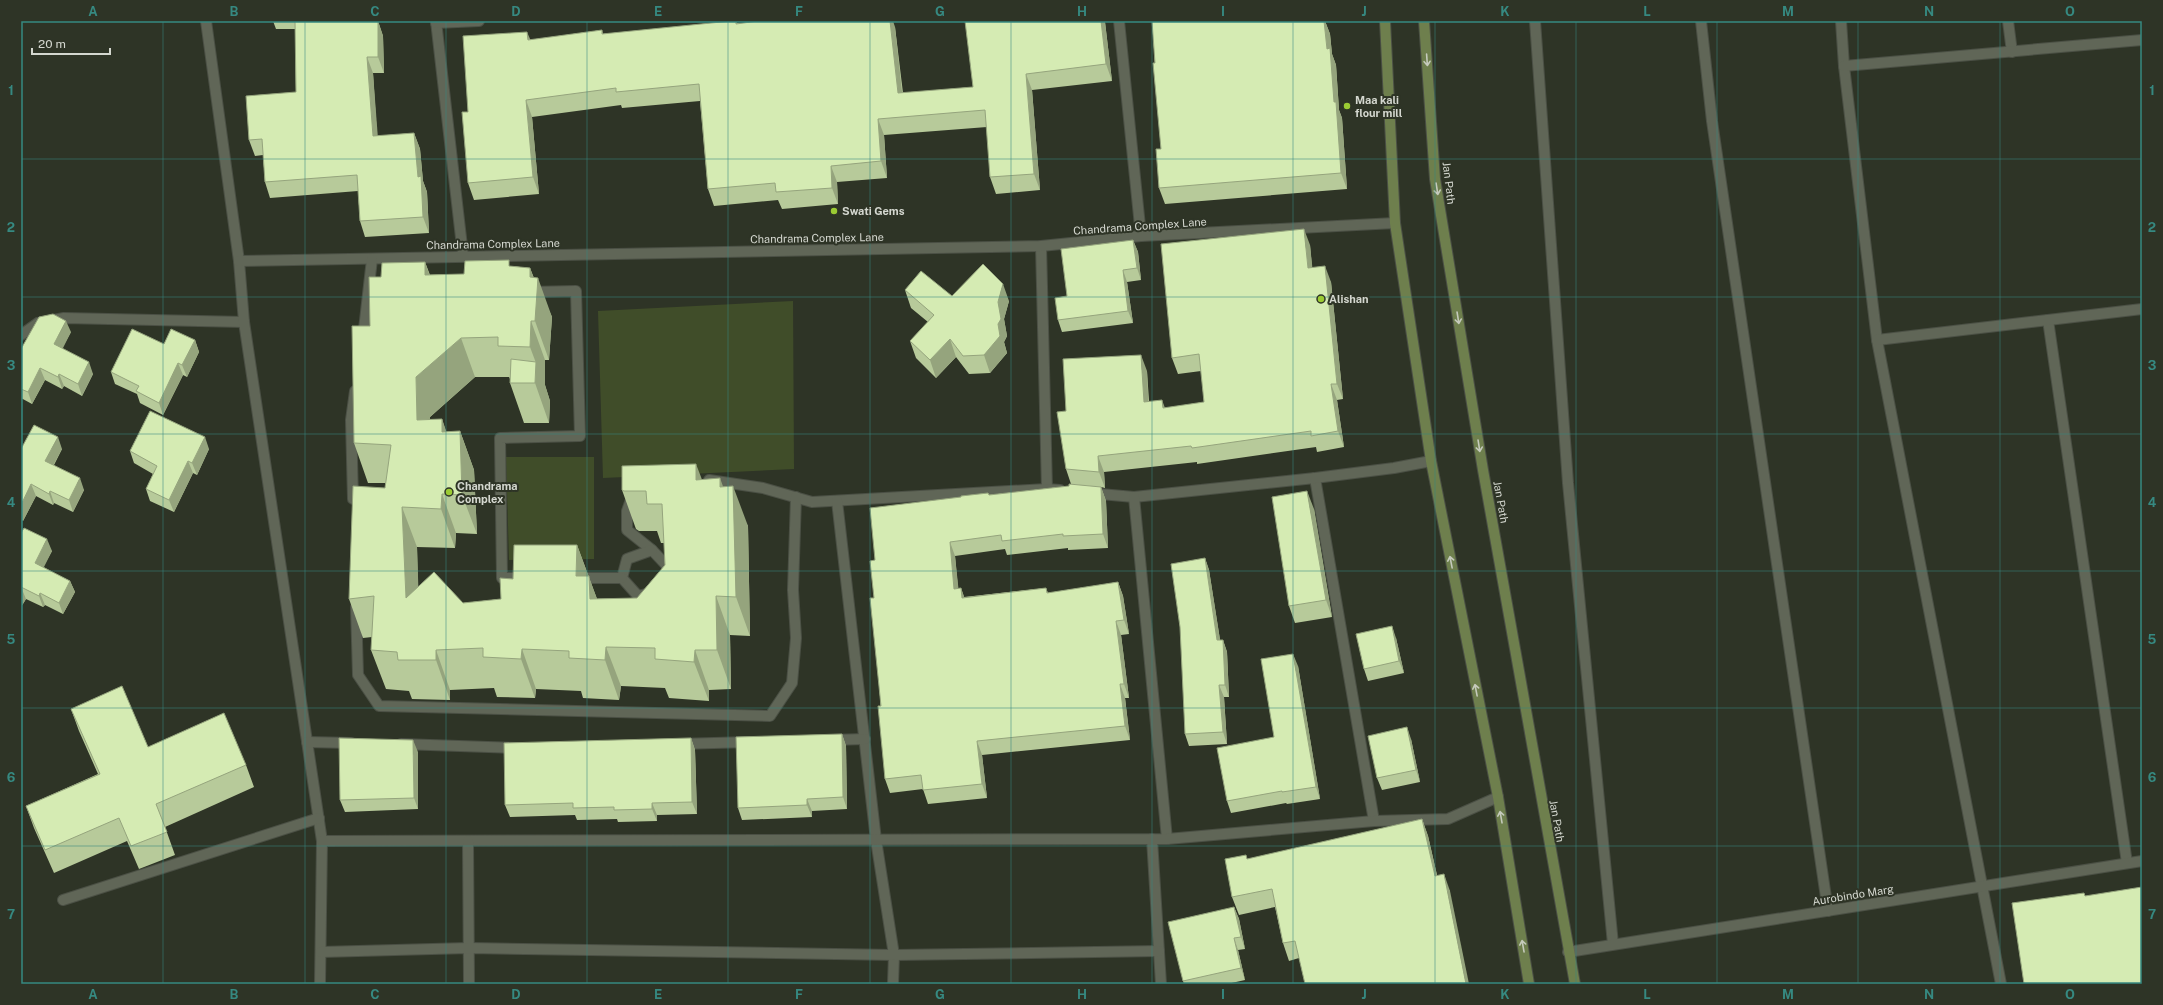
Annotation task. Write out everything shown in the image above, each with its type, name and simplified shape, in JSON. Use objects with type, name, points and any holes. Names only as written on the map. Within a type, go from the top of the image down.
[{"type":"main road","points":[[1385,21],[1396,223],[1431,461],[1498,796],[1529,984]]},
{"type":"main road","name":"Jan Path","points":[[1424,21],[1435,179],[1483,470],[1568,952],[1575,984]]},
{"type":"street","points":[[206,21],[239,261],[244,322],[322,841],[320,984]]},
{"type":"street","points":[[463,255],[436,22],[479,21]]},
{"type":"street","points":[[1119,21],[1141,236]]},
{"type":"street","points":[[1535,21],[1568,483],[1613,944]]},
{"type":"street","points":[[1701,21],[1712,121],[1828,911]]},
{"type":"street","points":[[1841,21],[1844,66],[1876,340],[2001,984]]},
{"type":"street","points":[[2008,21],[2012,52]]},
{"type":"street","points":[[1844,66],[2142,40]]},
{"type":"street","name":"Chandrama Complex Lane","points":[[239,261],[372,259],[463,255],[588,255],[1041,246],[1141,236],[1396,223]]},
{"type":"street","points":[[1041,246],[1046,489]]},
{"type":"street","points":[[361,351],[373,297],[372,259]]},
{"type":"street","points":[[520,293],[576,291],[580,436],[500,438],[502,578],[539,578]]},
{"type":"street","points":[[1876,340],[2142,309]]},
{"type":"street","points":[[21,335],[38,323],[64,318],[244,322]]},
{"type":"street","points":[[2048,320],[2127,863]]},
{"type":"street","points":[[354,508],[351,420],[356,382]]},
{"type":"street","points":[[701,481],[763,488],[812,502],[1046,489],[1134,497],[1316,478],[1394,468],[1431,461]]},
{"type":"street","points":[[1316,478],[1374,821]]},
{"type":"street","points":[[562,578],[622,578],[638,596],[662,590],[668,567],[652,550],[627,530],[627,511],[633,494],[646,490]]},
{"type":"street","points":[[356,596],[358,675],[379,706],[770,716],[792,683],[796,638],[793,590],[796,497]]},
{"type":"street","points":[[1134,497],[1166,839]]},
{"type":"street","points":[[837,501],[876,840],[894,955],[892,984]]},
{"type":"street","points":[[622,578],[627,559],[652,550]]},
{"type":"street","points":[[817,741],[865,740]]},
{"type":"street","points":[[307,742],[362,743]]},
{"type":"street","points":[[667,744],[762,742]]},
{"type":"street","points":[[393,744],[525,747]]},
{"type":"street","points":[[322,841],[1166,839],[1374,821],[1448,819],[1498,796]]},
{"type":"street","points":[[63,900],[319,818]]},
{"type":"street","points":[[1152,839],[1161,984]]},
{"type":"street","points":[[468,841],[469,984]]},
{"type":"street","name":"Aurobindo Marg","points":[[1568,952],[2142,861]]},
{"type":"street","points":[[321,952],[469,948],[894,955],[1158,951]]},
{"type":"green space","points":[[793,301],[794,469],[603,478],[598,311]]},
{"type":"green space","points":[[506,457],[594,457],[594,559],[509,560]]},
{"type":"building","points":[[295,21],[378,21],[378,57],[367,57],[373,136],[414,133],[418,177],[421,176],[423,217],[360,221],[357,175],[265,182],[262,139],[249,140],[246,96],[296,92]]},
{"type":"building","points":[[736,21],[736,24],[758,21],[890,21],[898,93],[973,87],[965,21],[1101,21],[1106,64],[1026,74],[1034,174],[990,177],[985,110],[878,119],[881,161],[831,166],[832,188],[776,192],[775,183],[708,189],[699,84],[616,92],[616,88],[526,100],[533,177],[468,183],[462,112],[468,112],[463,36],[527,32],[528,40],[602,30],[602,34]]},
{"type":"building","points":[[1152,21],[1324,21],[1327,49],[1330,48],[1334,102],[1336,102],[1341,173],[1159,188],[1156,149],[1161,149],[1153,63],[1155,63]]},
{"type":"building","points":[[1304,229],[1308,268],[1325,266],[1337,384],[1331,384],[1338,431],[1311,436],[1311,431],[1192,448],[1191,446],[1098,456],[1099,472],[1066,469],[1057,412],[1066,411],[1063,359],[1141,355],[1144,402],[1162,400],[1163,408],[1204,402],[1199,354],[1172,358],[1161,244]]},
{"type":"building","points":[[1133,240],[1137,268],[1123,270],[1128,311],[1058,320],[1055,298],[1067,296],[1061,249]]},
{"type":"building","points":[[509,260],[509,266],[530,268],[530,277],[538,278],[535,321],[531,321],[530,347],[498,346],[498,337],[461,338],[416,377],[417,420],[442,419],[442,432],[460,431],[462,495],[442,494],[441,509],[402,507],[406,598],[434,572],[463,603],[501,599],[500,578],[513,579],[514,545],[577,545],[576,576],[589,576],[590,599],[637,598],[665,565],[662,504],[647,504],[646,491],[622,490],[622,466],[696,464],[696,480],[720,478],[720,487],[733,486],[736,597],[716,596],[717,650],[695,650],[694,662],[655,659],[655,648],[606,647],[605,660],[569,658],[569,651],[522,649],[521,659],[483,657],[483,648],[436,650],[436,660],[398,660],[397,652],[371,650],[374,596],[349,599],[353,486],[385,488],[391,445],[354,443],[352,326],[370,326],[369,277],[381,277],[382,263],[425,262],[425,275],[464,274],[465,261]]},
{"type":"building","points":[[983,264],[1003,284],[998,302],[1001,319],[998,324],[1000,336],[984,355],[963,356],[950,339],[930,360],[910,341],[934,315],[905,290],[921,271],[952,296]]},
{"type":"building","points":[[53,314],[66,321],[54,344],[89,362],[78,384],[59,374],[58,377],[40,368],[28,392],[21,389],[21,349],[39,317]]},
{"type":"building","points":[[132,329],[164,344],[171,329],[195,340],[182,365],[178,363],[159,403],[136,391],[139,386],[111,372]]},
{"type":"building","points":[[511,359],[536,362],[535,383],[510,383]]},
{"type":"building","points":[[150,411],[205,437],[192,463],[188,461],[169,500],[146,489],[157,466],[130,451]]},
{"type":"building","points":[[34,425],[58,437],[45,461],[80,478],[69,500],[50,491],[49,494],[31,484],[21,505],[21,449]]},
{"type":"building","points":[[1069,484],[1101,487],[1103,534],[1063,536],[1063,534],[1002,541],[1001,535],[950,542],[954,589],[961,588],[962,598],[1046,588],[1047,593],[1118,582],[1124,620],[1116,621],[1124,684],[1120,684],[1125,726],[977,741],[982,784],[923,790],[921,775],[885,779],[878,706],[881,706],[870,598],[874,598],[870,561],[875,560],[870,508],[988,493],[989,495],[1069,486]]},
{"type":"building","points":[[1307,491],[1326,600],[1289,606],[1272,497]]},
{"type":"building","points":[[24,528],[47,539],[35,563],[70,581],[59,603],[40,593],[39,596],[21,587],[21,533]]},
{"type":"building","points":[[1205,558],[1217,640],[1223,640],[1225,685],[1219,685],[1223,732],[1185,734],[1180,627],[1171,564]]},
{"type":"building","points":[[1392,626],[1399,661],[1364,669],[1356,634]]},
{"type":"building","points":[[1293,654],[1316,787],[1282,791],[1227,801],[1217,748],[1274,737],[1261,659]]},
{"type":"building","points":[[122,686],[148,747],[224,713],[246,765],[156,804],[167,832],[131,846],[119,818],[45,850],[26,806],[100,774],[71,709]]},
{"type":"building","points":[[1407,727],[1416,770],[1377,778],[1368,736]]},
{"type":"building","points":[[842,734],[843,797],[807,799],[807,805],[738,808],[736,737]]},
{"type":"building","points":[[339,738],[413,740],[414,798],[340,800]]},
{"type":"building","points":[[691,738],[692,802],[652,803],[652,809],[614,810],[614,807],[573,808],[573,803],[505,805],[504,743]]},
{"type":"building","points":[[1422,819],[1435,876],[1444,874],[1466,984],[1305,984],[1295,941],[1283,943],[1272,889],[1232,897],[1225,859],[1246,855],[1247,859]]},
{"type":"building","points":[[2142,887],[2142,984],[2024,984],[2012,903],[2084,893],[2085,896]]},
{"type":"building","points":[[1234,907],[1241,937],[1234,938],[1241,968],[1183,981],[1168,922]]},
{"type":"place","name":"Maa kali flour mill","points":[[1347,106]]},
{"type":"place","name":"Swati Gems","points":[[834,211]]},
{"type":"place","name":"Alishan","points":[[1321,299]]},
{"type":"place","name":"Chandrama Complex","points":[[449,492]]}]
